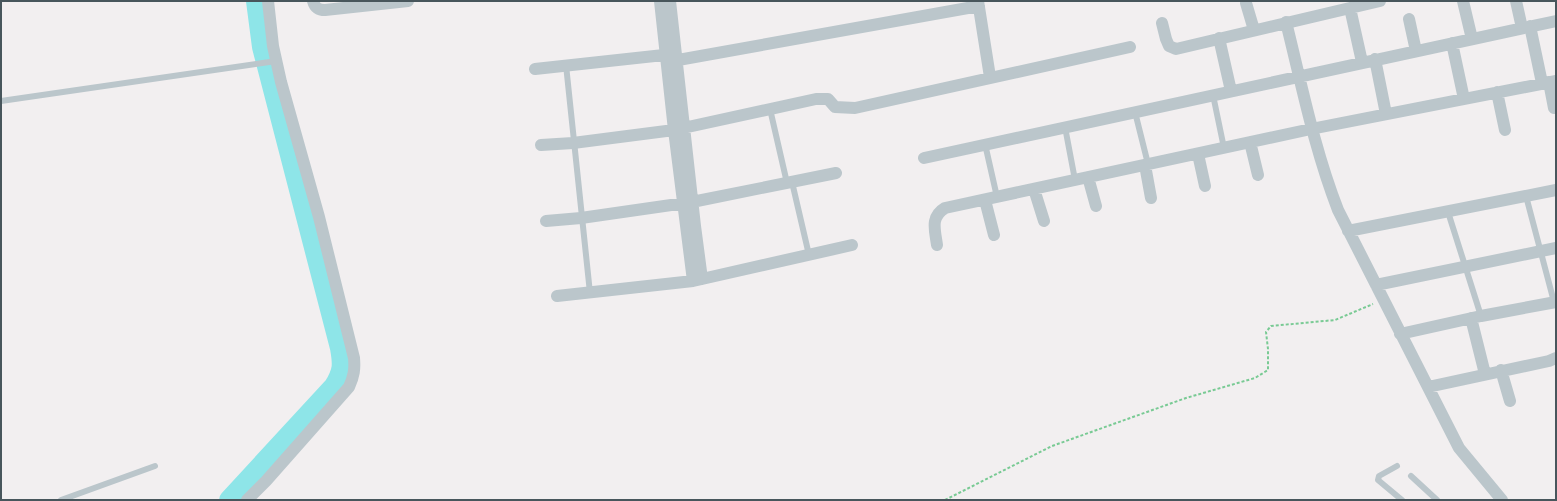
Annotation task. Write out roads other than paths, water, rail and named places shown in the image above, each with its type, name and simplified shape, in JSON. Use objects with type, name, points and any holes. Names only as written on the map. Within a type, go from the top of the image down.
[{"type":"street","points":[[247,500],[266,481],[349,387],[354,376],[355,368],[354,358],[319,218],[276,61],[268,1]]},
{"type":"street","points":[[313,1],[316,7],[320,10],[408,1]]},
{"type":"street","points":[[660,1],[671,58],[698,280]]},
{"type":"street","points":[[670,1],[671,58]]},
{"type":"street","points":[[1162,23],[1169,46],[1176,49],[1380,1]]},
{"type":"street","points":[[1463,1],[1472,39]]},
{"type":"street","points":[[1516,1],[1549,82],[1554,108]]},
{"type":"street","points":[[535,68],[671,58],[979,3],[990,77]]},
{"type":"street","points":[[1246,3],[1254,30]]},
{"type":"street","points":[[1350,8],[1362,62]]},
{"type":"street","points":[[1409,19],[1416,50]]},
{"type":"street","points":[[924,158],[1231,90],[1556,21]]},
{"type":"street","points":[[1286,22],[1311,129],[1326,180],[1338,210],[1459,448],[1502,500]]},
{"type":"street","points":[[1219,38],[1231,90]]},
{"type":"street","points":[[1452,43],[1464,99]]},
{"type":"street","points":[[541,145],[573,143],[679,129],[823,98],[828,99],[835,107],[855,108],[1130,47]]},
{"type":"street","points":[[1375,60],[1386,114]]},
{"type":"street","points":[[937,245],[934,224],[936,216],[945,208],[1311,129],[1549,82]]},
{"type":"street","points":[[1497,92],[1505,130]]},
{"type":"street","points":[[1250,142],[1258,175]]},
{"type":"street","points":[[1198,154],[1205,186]]},
{"type":"street","points":[[1146,165],[1152,198]]},
{"type":"street","points":[[546,221],[581,218],[688,203],[836,173]]},
{"type":"street","points":[[1088,177],[1096,206]]},
{"type":"street","points":[[1034,189],[1044,221]]},
{"type":"street","points":[[1348,231],[1556,190]]},
{"type":"street","points":[[985,200],[994,234]]},
{"type":"street","points":[[557,296],[698,280],[852,245]]},
{"type":"street","points":[[1376,285],[1556,248]]},
{"type":"street","points":[[1400,334],[1476,317],[1555,305]]},
{"type":"street","points":[[1476,317],[1485,374]]},
{"type":"street","points":[[1428,387],[1501,370],[1549,361],[1556,358]]},
{"type":"street","points":[[1501,370],[1510,401]]},
{"type":"lane","points":[[1,101],[276,61]]},
{"type":"lane","points":[[566,65],[573,143],[590,293]]},
{"type":"lane","points":[[1213,94],[1224,148]]},
{"type":"lane","points":[[770,109],[809,255]]},
{"type":"lane","points":[[1135,112],[1146,165]]},
{"type":"lane","points":[[1065,127],[1075,180]]},
{"type":"lane","points":[[985,144],[997,197]]},
{"type":"lane","points":[[1526,196],[1555,305]]},
{"type":"lane","points":[[1448,212],[1466,267],[1476,317]]},
{"type":"lane","points":[[62,500],[155,466]]},
{"type":"lane","points":[[1397,466],[1379,476],[1378,480],[1402,500]]},
{"type":"lane","points":[[1412,476],[1437,500]]},
{"type":"waterway","points":[[229,500],[334,386],[341,372],[342,364],[340,348],[262,47],[256,1]]}]
